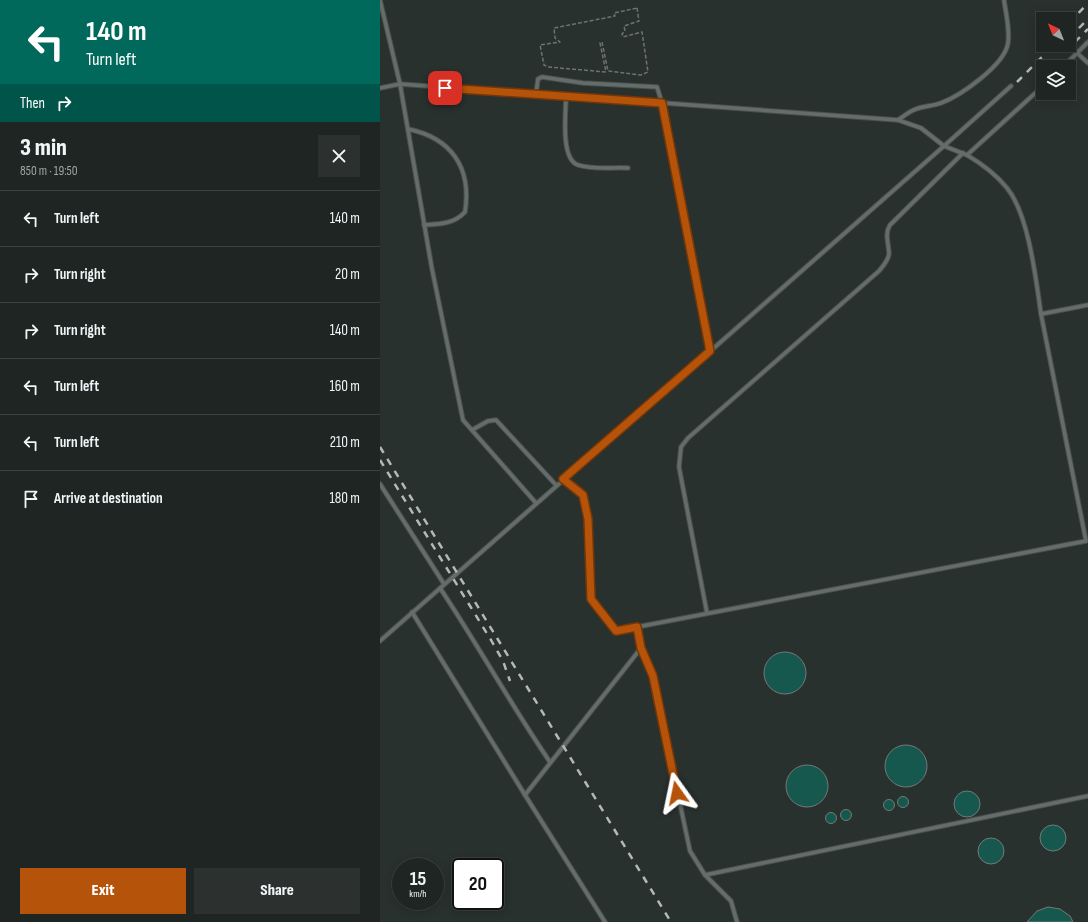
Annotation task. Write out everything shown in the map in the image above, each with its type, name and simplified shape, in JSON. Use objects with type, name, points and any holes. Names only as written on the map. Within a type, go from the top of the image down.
[{"type":"lane","points":[[380,0],[400,84],[424,225],[463,420],[536,503]]},
{"type":"lane","points":[[898,120],[916,109],[940,103],[963,92],[995,65],[1004,54],[1008,44],[1004,0]]},
{"type":"lane","points":[[1070,60],[1088,42]]},
{"type":"lane","points":[[1077,53],[1088,63]]},
{"type":"lane","points":[[536,94],[539,78],[583,83],[657,86],[662,103],[710,351]]},
{"type":"lane","points":[[380,88],[400,84],[898,120],[920,128],[944,146],[965,154],[989,168],[1008,189],[1022,218],[1032,258],[1087,541],[616,631],[591,599],[588,519],[583,495],[563,479]]},
{"type":"lane","points":[[380,641],[1011,86]]},
{"type":"lane","points":[[707,613],[679,467],[681,447],[688,438],[880,272],[887,260],[888,254],[886,235],[890,225],[965,154],[1036,92]]},
{"type":"lane","points":[[566,96],[566,146],[569,158],[577,165],[628,168]]},
{"type":"lane","points":[[408,129],[422,132],[453,152],[459,162],[466,186],[465,212],[460,218],[440,224],[424,225]]},
{"type":"lane","points":[[1042,314],[1088,305]]},
{"type":"lane","points":[[472,430],[488,421],[496,420],[556,485]]},
{"type":"lane","points":[[380,484],[444,584]]},
{"type":"lane","points":[[440,588],[478,646],[520,717],[550,762]]},
{"type":"lane","points":[[412,612],[605,922]]},
{"type":"lane","points":[[637,627],[641,648],[653,676],[690,851],[705,875],[731,901],[736,922]]},
{"type":"lane","points":[[525,795],[641,648]]},
{"type":"lane","points":[[705,875],[1088,796]]},
{"type":"path","points":[[637,8],[639,21],[624,26],[625,31],[622,34],[623,37],[642,32],[648,72],[641,75],[608,71],[602,42],[600,43],[606,72],[548,67],[544,65],[540,45],[560,42],[555,38],[554,28],[615,16],[614,13],[637,8]]},
{"type":"building","points":[[781,652],[789,652],[797,655],[803,661],[806,673],[803,685],[797,691],[789,694],[781,694],[773,691],[767,685],[764,677],[764,669],[767,661],[773,655]]},
{"type":"building","points":[[902,745],[910,745],[918,748],[924,754],[927,766],[924,778],[918,784],[910,787],[902,787],[894,784],[888,778],[885,770],[885,762],[888,754],[894,748]]},
{"type":"building","points":[[803,765],[811,765],[819,768],[825,774],[828,786],[825,798],[819,804],[811,807],[803,807],[795,804],[789,798],[786,790],[786,782],[789,774],[795,768]]},
{"type":"building","points":[[967,791],[976,795],[980,804],[976,813],[967,817],[958,813],[954,804],[958,795]]},
{"type":"building","points":[[901,797],[905,797],[907,798],[907,806],[901,807],[898,804],[898,800]]},
{"type":"building","points":[[887,800],[891,800],[893,801],[893,809],[887,810],[884,807],[884,803]]},
{"type":"building","points":[[844,810],[848,810],[850,811],[850,819],[844,820],[841,817],[841,813]]},
{"type":"building","points":[[829,813],[833,813],[835,814],[835,822],[829,823],[826,820],[826,816]]},
{"type":"building","points":[[1053,825],[1062,829],[1066,838],[1062,847],[1053,851],[1044,847],[1040,838],[1044,829]]},
{"type":"building","points":[[991,838],[1000,842],[1004,851],[1000,860],[991,864],[982,860],[978,851],[982,842]]},
{"type":"building","points":[[1048,907],[1060,909],[1070,916],[1073,922],[1027,922],[1037,911]]},
{"type":"railway","points":[[1076,16],[1088,3]]},
{"type":"railway","points":[[1076,31],[1088,19]]},
{"type":"railway","points":[[1076,41],[1088,29]]},
{"type":"railway","points":[[1017,82],[1047,52]]},
{"type":"railway","points":[[380,447],[671,922]]},
{"type":"railway","points":[[380,460],[491,640],[503,661],[510,681]]},
{"type":"route","points":[[445,88],[662,103],[710,351],[563,479],[583,495],[588,519],[591,599],[616,631],[637,627],[641,648],[653,676],[677,793]]}]
